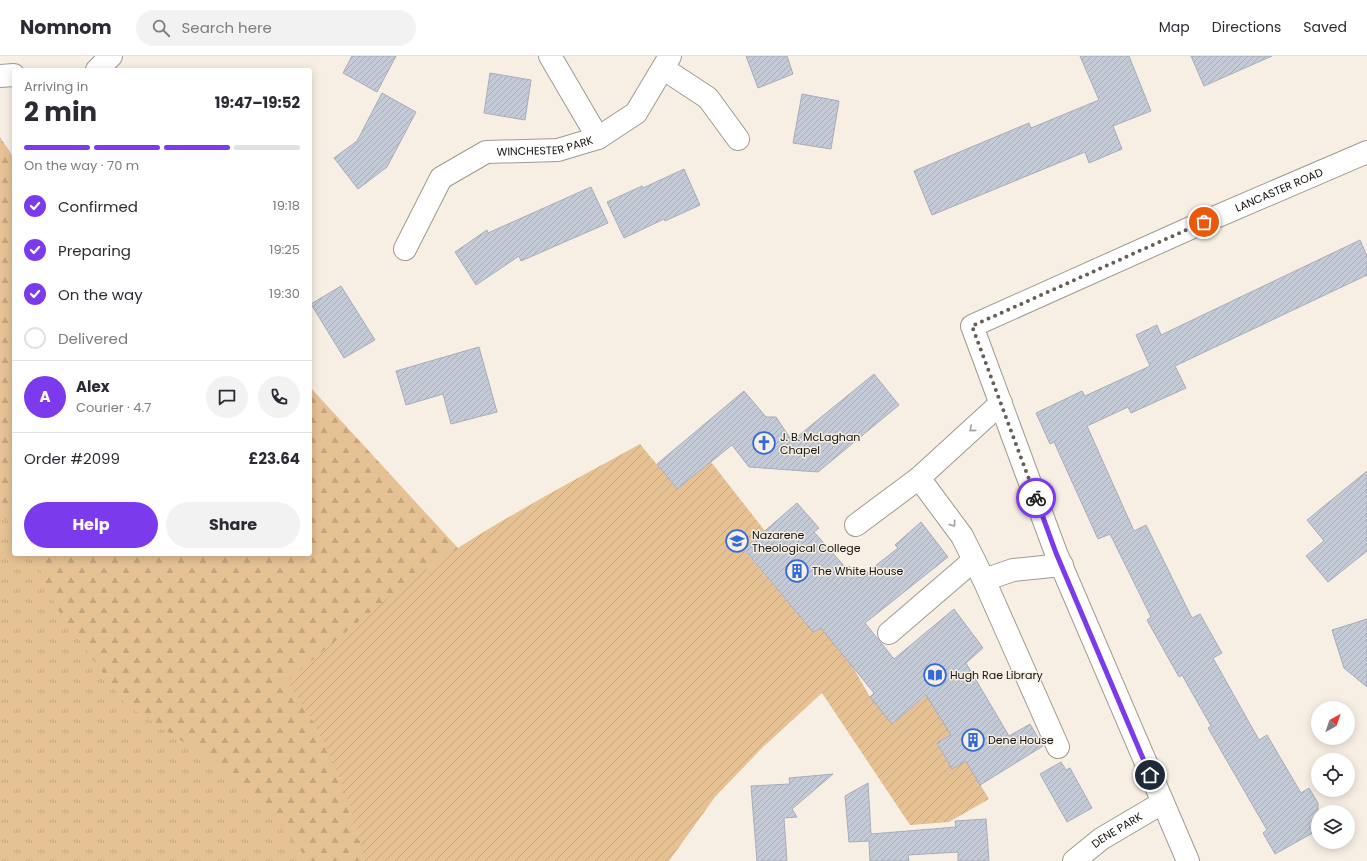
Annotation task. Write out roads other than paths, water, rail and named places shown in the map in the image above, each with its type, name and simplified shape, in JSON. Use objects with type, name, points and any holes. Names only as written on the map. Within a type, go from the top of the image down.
[{"type":"street","points":[[100,68],[111,56]]},
{"type":"street","points":[[550,56],[598,138]]},
{"type":"street","points":[[667,62],[708,98],[738,139]]},
{"type":"street","name":"WINCHESTER PARK","points":[[405,249],[441,178],[486,152],[558,150],[598,138],[636,114],[667,62]]},
{"type":"street","points":[[0,76],[12,75]]},
{"type":"street","name":"LANCASTER ROAD","points":[[1001,403],[972,326],[1197,225],[1367,152]]},
{"type":"street","points":[[856,525],[919,478],[1001,403],[1062,565],[1162,803],[1188,861]]},
{"type":"street","points":[[919,478],[962,536],[984,580],[1058,747]]},
{"type":"street","points":[[889,632],[974,560]]},
{"type":"street","points":[[984,580],[1013,570],[1062,565]]},
{"type":"street","name":"DENE PARK","points":[[1074,861],[1101,838],[1162,803]]},
{"type":"place","name":"J. B. McLaghan Chapel","points":[[764,443]]},
{"type":"place","name":"Nazarene Theological College","points":[[737,541]]},
{"type":"place","name":"The White House","points":[[797,571]]},
{"type":"place","name":"Hugh Rae Library","points":[[935,675]]},
{"type":"place","name":"Dene House","points":[[973,740]]}]
